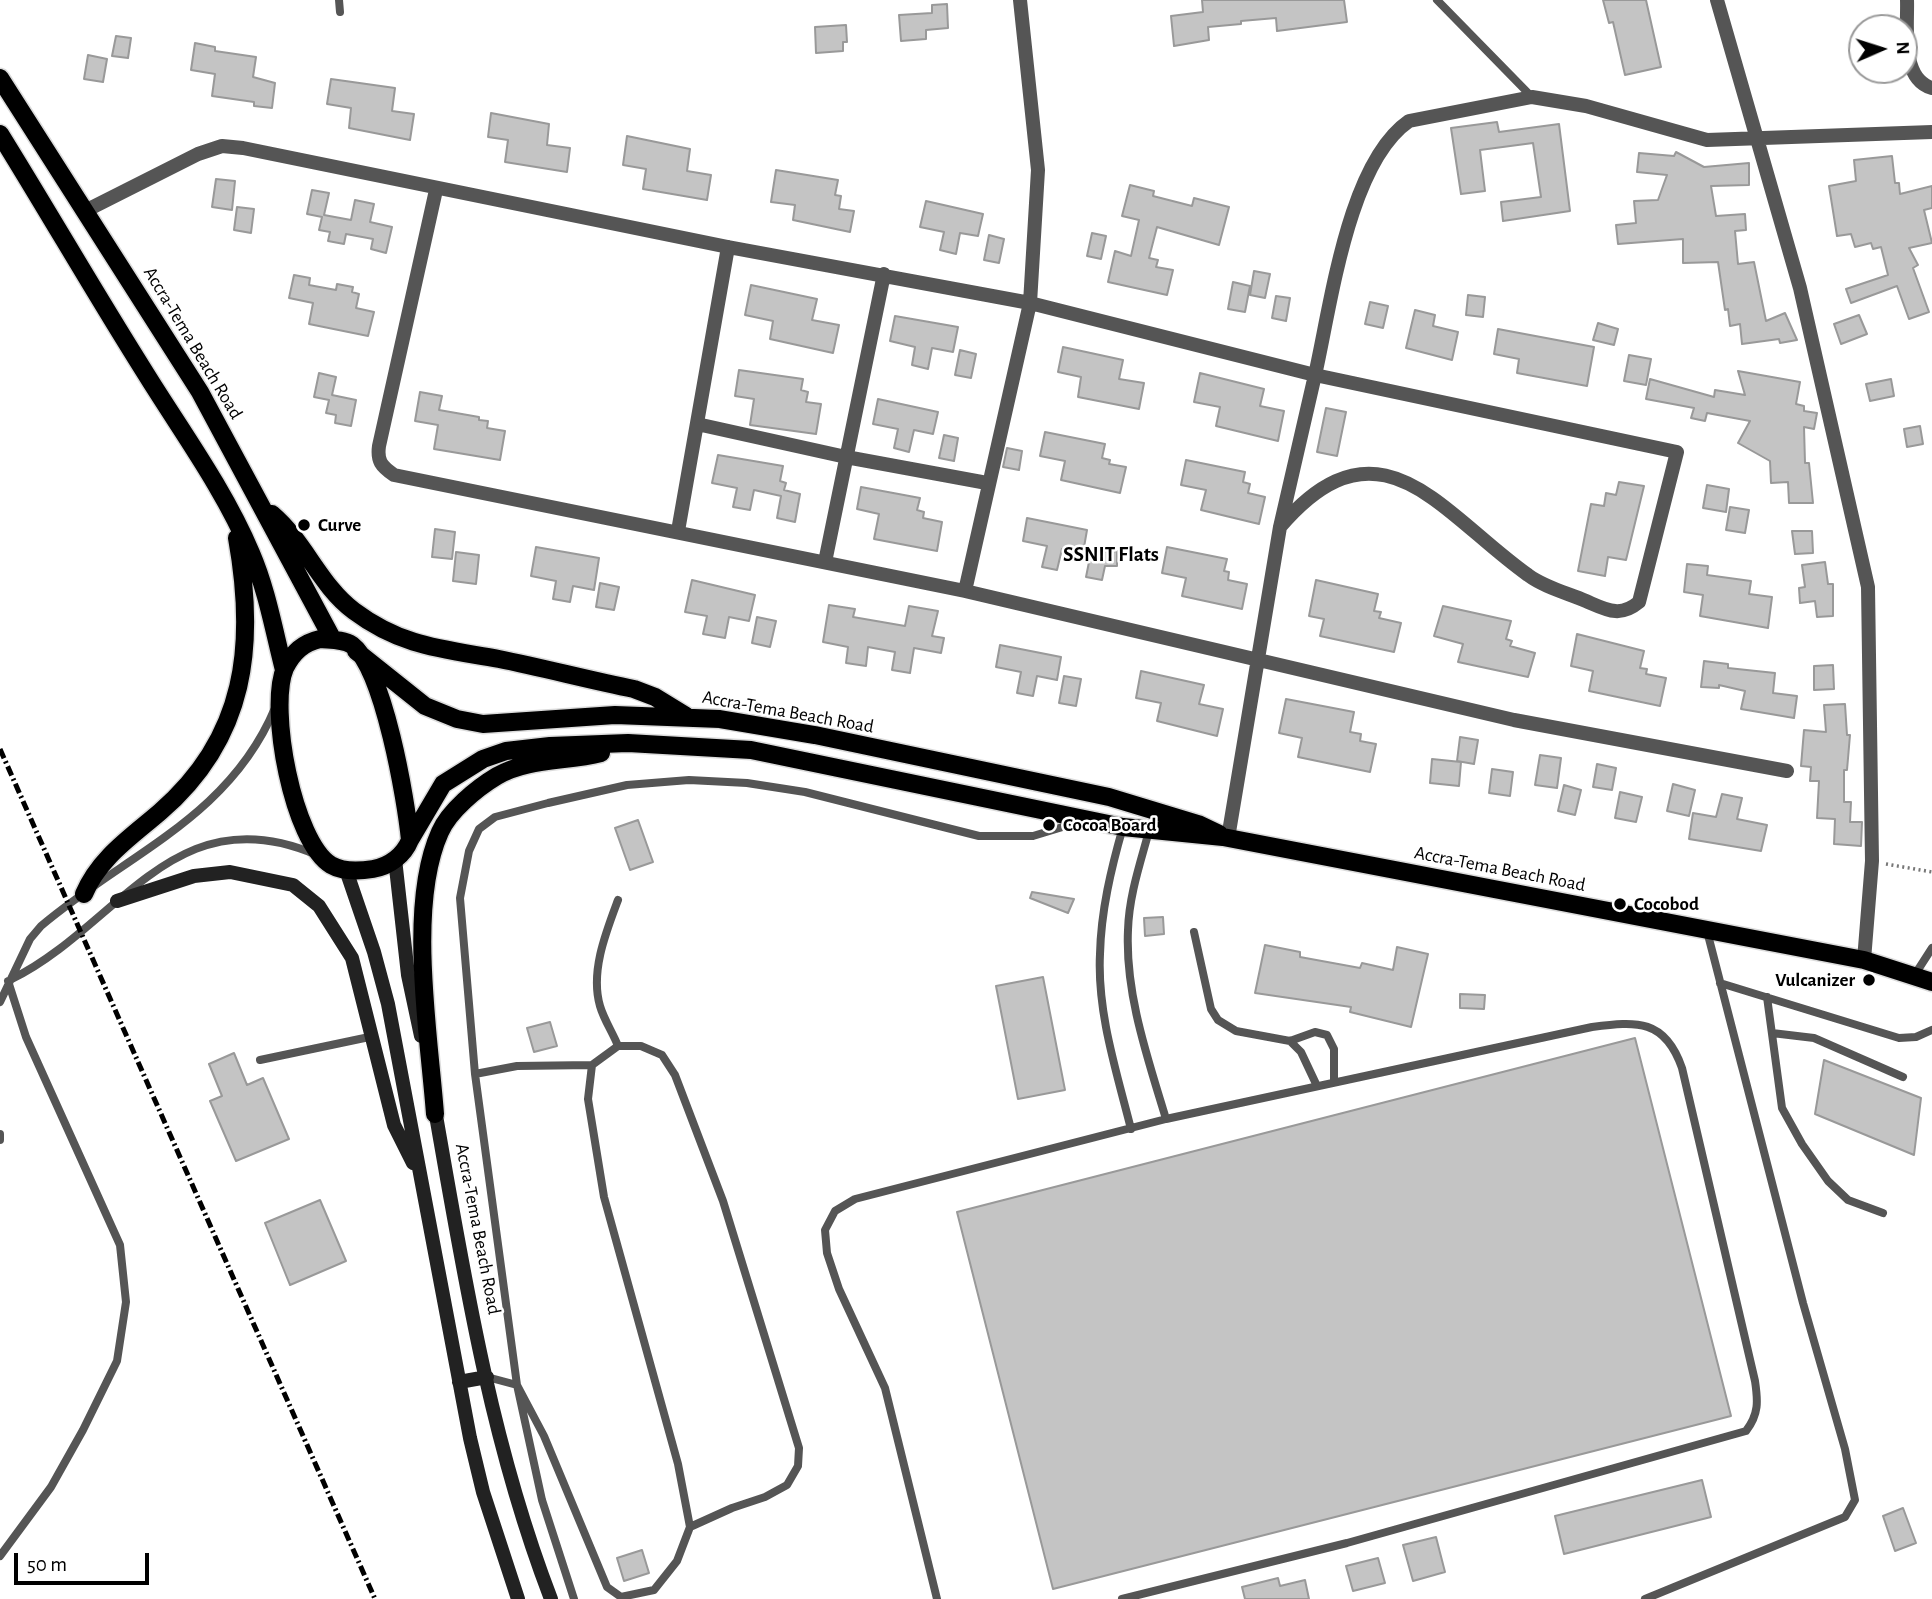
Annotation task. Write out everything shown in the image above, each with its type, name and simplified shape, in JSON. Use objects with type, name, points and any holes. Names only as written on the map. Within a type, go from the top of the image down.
[{"type":"main road","name":"Accra-Tema Beach Road","points":[[0,78],[87,210],[200,392],[333,640],[344,642],[425,706],[457,719],[484,724],[615,715],[686,716],[815,735],[1109,797],[1198,824],[1226,837]]},
{"type":"main road","points":[[0,134],[128,346],[200,457],[233,517],[258,572],[284,670]]},
{"type":"main road","points":[[263,506],[286,526],[311,562],[352,610],[394,634],[433,650],[498,659],[634,690],[655,697],[686,716]]},
{"type":"main road","points":[[84,894],[90,881],[118,846],[162,811],[195,777],[221,736],[236,697],[247,640],[246,588],[233,517]]},
{"type":"main road","points":[[333,640],[307,642],[294,652],[284,670],[280,695],[284,750],[302,825],[321,857],[334,867],[346,870],[379,868],[395,859]]},
{"type":"main road","points":[[356,651],[383,708],[398,766],[410,840]]},
{"type":"main road","name":"Accra-Tema Beach Road","points":[[551,1599],[512,1483],[487,1377],[408,975],[395,859],[406,850],[443,784],[483,759],[506,751],[550,746],[628,743],[751,750],[1123,827],[1226,837],[1864,960],[1932,982]]},
{"type":"main road","points":[[435,1114],[424,942],[425,882],[440,831],[463,803],[496,776],[525,764],[598,754],[628,743]]},
{"type":"main road","points":[[346,870],[374,952],[388,1004],[459,1382],[483,1492],[518,1599]]},
{"type":"main road","points":[[117,901],[194,876],[230,872],[293,885],[319,906],[352,958],[374,1036],[394,1125],[420,1177]]},
{"type":"main road","points":[[459,1382],[487,1377]]},
{"type":"street","points":[[965,591],[987,482],[1030,303],[1038,170],[1020,0]]},
{"type":"street","points":[[1717,0],[1800,288],[1868,587],[1872,861],[1864,960]]},
{"type":"street","points":[[1907,0],[1910,67],[1917,81],[1932,88]]},
{"type":"street","points":[[1226,837],[1280,527],[1350,219],[1381,147],[1394,131],[1409,121],[1532,97],[1586,106],[1707,139],[1932,132]]},
{"type":"street","points":[[87,210],[177,164],[222,146],[243,148],[436,190],[1030,303],[1315,375],[1677,452],[1639,602],[1628,611],[1612,613],[1530,577],[1411,483],[1382,474],[1356,475],[1333,482],[1296,508],[1280,527]]},
{"type":"street","points":[[436,190],[379,446],[378,457],[382,466],[394,475],[965,591],[1514,720],[1787,771]]},
{"type":"street","points":[[678,531],[727,247]]},
{"type":"street","points":[[825,562],[884,274]]},
{"type":"street","points":[[696,424],[846,457],[987,482]]},
{"type":"lane","points":[[339,0],[340,12]]},
{"type":"lane","points":[[1437,0],[1532,97]]},
{"type":"lane","points":[[0,1002],[8,981],[41,926],[180,826],[225,788],[250,757],[280,695]]},
{"type":"lane","points":[[574,1599],[542,1500],[517,1385],[475,1074],[460,898],[469,851],[480,829],[495,817],[627,785],[689,780],[747,783],[805,792],[979,836],[1033,836],[1089,819]]},
{"type":"lane","points":[[1123,827],[1107,887],[1099,955],[1112,1051],[1131,1129]]},
{"type":"lane","points":[[1149,831],[1132,895],[1128,964],[1147,1055],[1166,1119]]},
{"type":"lane","points":[[0,989],[8,981],[40,963],[159,868],[193,849],[235,838],[264,837],[288,842],[321,857]]},
{"type":"lane","points":[[618,901],[602,943],[598,976],[600,1005],[618,1046]]},
{"type":"lane","points":[[1645,1599],[1845,1517],[1855,1500],[1845,1449],[1803,1303],[1707,931]]},
{"type":"lane","points":[[1194,932],[1212,1009],[1218,1020],[1236,1031],[1290,1041],[1315,1032],[1327,1035],[1334,1049],[1334,1082]]},
{"type":"lane","points":[[1914,976],[1932,948]]},
{"type":"lane","points":[[0,1556],[51,1487],[83,1430],[117,1361],[126,1302],[120,1245],[26,1037],[8,981]]},
{"type":"lane","points":[[1720,984],[1899,1038],[1916,1037],[1932,1030]]},
{"type":"lane","points":[[1767,997],[1782,1108],[1802,1144],[1828,1181],[1848,1200],[1883,1213]]},
{"type":"lane","points":[[937,1599],[885,1388],[839,1289],[827,1253],[825,1230],[835,1211],[855,1199],[1166,1119],[1334,1082],[1592,1027],[1644,1025],[1661,1032],[1675,1047],[1682,1068],[1755,1381],[1759,1402],[1755,1419],[1746,1430],[1347,1543],[1122,1599]]},
{"type":"lane","points":[[1772,1033],[1814,1038],[1903,1077]]},
{"type":"lane","points":[[260,1060],[374,1036]]},
{"type":"lane","points":[[1290,1041],[1301,1052],[1317,1086]]},
{"type":"lane","points":[[475,1074],[517,1066],[592,1065],[618,1046],[641,1046],[662,1055],[675,1075],[723,1201],[799,1448],[798,1466],[787,1485],[690,1527]]},
{"type":"lane","points":[[487,1377],[500,1378],[517,1385],[544,1436],[607,1587],[621,1598],[654,1590],[677,1561],[690,1527],[678,1464],[604,1197],[588,1099],[592,1065]]},
{"type":"lane","points":[[0,1134],[0,1140]]},
{"type":"path","points":[[1872,861],[1932,872]]},
{"type":"building","points":[[1202,0],[1344,0],[1347,22],[1277,31],[1276,18],[1241,21],[1241,24],[1208,27],[1209,40],[1174,46],[1171,16],[1203,12]]},
{"type":"building","points":[[1603,0],[1646,0],[1661,67],[1625,75],[1613,22],[1609,23]]},
{"type":"building","points":[[947,4],[948,28],[926,30],[926,39],[901,41],[899,15],[932,13],[932,5]]},
{"type":"building","points":[[846,25],[847,42],[843,42],[843,51],[816,53],[815,27]]},
{"type":"building","points":[[116,36],[131,38],[128,58],[112,56]]},
{"type":"building","points":[[195,43],[215,47],[215,51],[256,57],[253,77],[275,83],[272,108],[254,106],[254,102],[212,96],[215,74],[191,70]]},
{"type":"building","points":[[88,55],[107,59],[103,82],[84,79]]},
{"type":"building","points":[[331,79],[395,88],[392,111],[414,114],[410,140],[349,128],[351,108],[327,104]]},
{"type":"building","points":[[491,113],[549,124],[547,145],[570,148],[567,172],[505,162],[508,140],[488,137]]},
{"type":"building","points":[[1497,122],[1499,132],[1559,124],[1570,211],[1503,221],[1501,202],[1541,197],[1533,143],[1480,150],[1485,191],[1461,194],[1451,128]]},
{"type":"building","points":[[627,136],[690,149],[687,171],[711,175],[707,200],[643,189],[646,169],[623,165]]},
{"type":"building","points":[[1676,152],[1704,167],[1749,163],[1749,185],[1711,186],[1716,216],[1745,214],[1746,230],[1735,231],[1738,264],[1754,262],[1766,321],[1785,313],[1797,340],[1780,343],[1779,339],[1742,344],[1740,324],[1730,326],[1728,309],[1725,310],[1718,262],[1683,263],[1683,239],[1618,244],[1616,225],[1636,223],[1634,201],[1658,200],[1667,175],[1637,172],[1639,153],[1674,156]]},
{"type":"building","points":[[1892,156],[1895,183],[1899,183],[1900,194],[1932,186],[1932,208],[1924,210],[1932,243],[1909,248],[1918,265],[1913,268],[1929,312],[1909,319],[1897,286],[1851,303],[1846,289],[1888,275],[1881,247],[1873,249],[1871,243],[1855,247],[1851,234],[1837,236],[1829,186],[1856,181],[1854,160]]},
{"type":"building","points":[[776,170],[838,180],[835,195],[841,196],[839,209],[854,211],[850,232],[793,220],[795,205],[771,202]]},
{"type":"building","points":[[216,179],[235,181],[232,210],[212,207]]},
{"type":"building","points":[[1130,185],[1154,191],[1153,196],[1192,206],[1194,198],[1229,207],[1219,245],[1157,227],[1149,258],[1158,260],[1156,267],[1173,270],[1167,295],[1108,282],[1115,251],[1131,256],[1139,220],[1122,216]]},
{"type":"building","points":[[312,190],[329,193],[324,215],[351,220],[355,200],[374,204],[370,222],[392,227],[386,253],[371,249],[373,239],[346,234],[344,244],[328,241],[330,232],[319,230],[322,217],[307,214]]},
{"type":"building","points":[[926,201],[983,214],[978,236],[960,233],[956,254],[940,250],[944,232],[920,227]]},
{"type":"building","points":[[237,207],[254,209],[251,233],[234,230]]},
{"type":"building","points":[[1092,233],[1106,236],[1101,259],[1087,256]]},
{"type":"building","points":[[989,235],[1004,239],[999,263],[984,260]]},
{"type":"building","points":[[1254,271],[1270,274],[1265,298],[1250,295]]},
{"type":"building","points":[[294,275],[310,278],[309,285],[336,290],[337,284],[353,287],[352,292],[359,294],[356,308],[374,312],[368,336],[309,324],[313,303],[289,298]]},
{"type":"building","points":[[1233,282],[1250,286],[1245,312],[1228,309]]},
{"type":"building","points":[[751,285],[817,299],[812,320],[839,325],[833,353],[770,339],[773,321],[745,315]]},
{"type":"building","points":[[1468,295],[1485,297],[1483,317],[1466,315]]},
{"type":"building","points":[[1276,296],[1290,298],[1286,321],[1272,318]]},
{"type":"building","points":[[1370,302],[1388,306],[1383,328],[1365,324]]},
{"type":"building","points":[[1415,310],[1435,315],[1433,326],[1458,332],[1452,360],[1406,348]]},
{"type":"building","points":[[1859,315],[1867,334],[1841,344],[1834,324]]},
{"type":"building","points":[[895,316],[958,327],[953,352],[932,348],[928,369],[912,365],[915,347],[890,341]]},
{"type":"building","points":[[1598,323],[1618,329],[1614,345],[1593,340]]},
{"type":"building","points":[[1498,329],[1594,347],[1587,386],[1517,373],[1519,359],[1494,354]]},
{"type":"building","points":[[1063,347],[1123,360],[1119,379],[1144,383],[1139,409],[1078,397],[1081,377],[1058,372]]},
{"type":"building","points":[[960,350],[976,354],[971,378],[955,375]]},
{"type":"building","points":[[1629,355],[1651,359],[1646,385],[1624,381]]},
{"type":"building","points":[[739,370],[803,379],[801,390],[808,392],[806,402],[821,404],[816,434],[750,425],[754,399],[735,396]]},
{"type":"building","points":[[1738,371],[1800,382],[1796,404],[1804,406],[1804,411],[1817,413],[1814,429],[1804,427],[1805,463],[1809,463],[1813,503],[1789,503],[1788,482],[1771,483],[1770,461],[1738,443],[1750,421],[1707,413],[1705,421],[1691,418],[1694,408],[1646,399],[1650,379],[1714,397],[1715,390],[1745,395]]},
{"type":"building","points":[[319,373],[336,377],[332,395],[356,400],[351,426],[335,423],[336,415],[326,413],[329,400],[314,397]]},
{"type":"building","points":[[1200,373],[1264,389],[1260,406],[1284,411],[1278,441],[1216,426],[1220,407],[1194,402]]},
{"type":"building","points":[[1891,379],[1894,396],[1870,401],[1866,384]]},
{"type":"building","points":[[420,392],[442,396],[439,410],[479,417],[479,420],[488,421],[487,428],[505,431],[500,460],[434,449],[438,425],[415,421]]},
{"type":"building","points":[[878,399],[938,412],[933,434],[914,430],[909,452],[894,448],[898,429],[873,424]]},
{"type":"building","points":[[1326,408],[1346,412],[1337,456],[1317,452]]},
{"type":"building","points":[[1920,426],[1923,444],[1907,447],[1904,429]]},
{"type":"building","points":[[1045,432],[1105,444],[1102,458],[1110,460],[1109,464],[1126,467],[1120,493],[1061,480],[1065,461],[1040,456]]},
{"type":"building","points":[[944,435],[958,438],[954,461],[939,458]]},
{"type":"building","points":[[1007,448],[1022,451],[1019,470],[1003,467]]},
{"type":"building","points":[[718,455],[783,466],[780,481],[786,483],[784,490],[800,494],[795,522],[777,518],[781,496],[754,490],[750,510],[733,507],[737,488],[712,483]]},
{"type":"building","points":[[1186,460],[1245,472],[1243,482],[1250,484],[1248,493],[1265,497],[1259,524],[1201,510],[1206,490],[1181,485]]},
{"type":"building","points":[[1619,482],[1644,486],[1626,560],[1608,557],[1605,576],[1578,571],[1591,504],[1604,506],[1606,493],[1616,495]]},
{"type":"building","points":[[1707,485],[1729,489],[1726,512],[1703,508]]},
{"type":"building","points":[[861,487],[920,498],[917,510],[924,512],[923,518],[942,522],[937,551],[874,539],[879,514],[857,509]]},
{"type":"building","points":[[1730,507],[1749,510],[1745,533],[1726,530]]},
{"type":"building","points":[[1027,518],[1087,530],[1083,553],[1062,549],[1057,570],[1042,567],[1047,546],[1023,541]]},
{"type":"building","points":[[435,529],[455,532],[452,559],[432,557]]},
{"type":"building","points":[[1792,531],[1812,531],[1813,553],[1795,554]]},
{"type":"building","points":[[536,547],[599,558],[594,590],[573,586],[570,602],[553,599],[556,581],[531,576]]},
{"type":"building","points":[[1167,547],[1227,559],[1224,571],[1229,572],[1228,580],[1247,584],[1242,609],[1182,596],[1186,578],[1162,573]]},
{"type":"building","points":[[1117,551],[1117,566],[1105,566],[1102,580],[1086,577],[1091,552]]},
{"type":"building","points":[[456,552],[479,555],[476,584],[453,581]]},
{"type":"building","points":[[1825,562],[1828,584],[1833,584],[1833,616],[1817,617],[1815,601],[1800,603],[1799,588],[1805,587],[1802,565]]},
{"type":"building","points":[[1687,564],[1708,566],[1707,575],[1751,581],[1749,594],[1772,597],[1768,628],[1700,616],[1703,595],[1684,592]]},
{"type":"building","points":[[692,580],[755,595],[749,621],[729,617],[725,638],[703,634],[707,616],[685,612]]},
{"type":"building","points":[[1316,580],[1378,594],[1374,611],[1381,612],[1379,618],[1401,623],[1394,652],[1320,636],[1324,619],[1309,616]]},
{"type":"building","points":[[600,583],[619,587],[614,610],[596,607]]},
{"type":"building","points":[[829,605],[855,609],[853,617],[905,626],[909,606],[938,611],[932,636],[944,638],[941,653],[914,648],[910,673],[892,670],[895,652],[868,647],[866,666],[846,663],[848,647],[823,642]]},
{"type":"building","points":[[1443,606],[1511,621],[1506,639],[1512,641],[1510,646],[1535,653],[1528,677],[1458,662],[1463,644],[1434,636]]},
{"type":"building","points":[[757,617],[776,621],[770,647],[752,643]]},
{"type":"building","points":[[1577,634],[1644,651],[1640,668],[1647,669],[1646,674],[1666,678],[1660,706],[1589,691],[1593,671],[1571,666]]},
{"type":"building","points":[[1000,645],[1061,657],[1057,680],[1037,676],[1033,696],[1017,693],[1021,672],[996,667]]},
{"type":"building","points":[[1704,661],[1728,664],[1728,668],[1775,673],[1773,693],[1797,696],[1794,718],[1741,709],[1745,691],[1719,685],[1719,688],[1701,687]]},
{"type":"building","points":[[1833,665],[1834,689],[1814,690],[1814,666]]},
{"type":"building","points":[[1141,671],[1204,685],[1199,704],[1223,709],[1217,736],[1157,721],[1161,703],[1136,698]]},
{"type":"building","points":[[1064,676],[1081,679],[1076,706],[1059,703]]},
{"type":"building","points":[[1286,699],[1354,712],[1350,732],[1361,734],[1360,741],[1376,744],[1370,772],[1298,757],[1302,738],[1279,733]]},
{"type":"building","points":[[1845,704],[1847,735],[1850,735],[1847,770],[1844,770],[1844,802],[1851,802],[1850,822],[1862,822],[1861,846],[1834,844],[1835,819],[1817,818],[1819,781],[1810,781],[1811,767],[1801,766],[1804,730],[1826,732],[1824,705]]},
{"type":"building","points":[[1460,737],[1478,740],[1474,764],[1457,761]]},
{"type":"building","points":[[1540,755],[1561,758],[1557,788],[1535,785]]},
{"type":"building","points":[[1432,759],[1461,762],[1459,786],[1430,783]]},
{"type":"building","points":[[1597,764],[1616,768],[1612,790],[1593,787]]},
{"type":"building","points":[[1492,769],[1513,772],[1510,796],[1489,793]]},
{"type":"building","points":[[1673,784],[1695,790],[1689,816],[1667,811]]},
{"type":"building","points":[[1564,785],[1581,790],[1575,815],[1558,811]]},
{"type":"building","points":[[1620,792],[1642,797],[1636,822],[1615,818]]},
{"type":"building","points":[[1722,794],[1742,798],[1737,819],[1767,825],[1761,851],[1689,839],[1693,813],[1716,817]]},
{"type":"building","points":[[638,820],[653,862],[630,870],[615,828]]},
{"type":"building","points":[[1032,892],[1074,899],[1068,913],[1030,898]]},
{"type":"building","points":[[1163,917],[1164,934],[1145,936],[1144,918]]},
{"type":"building","points":[[1265,945],[1300,952],[1300,957],[1360,968],[1362,963],[1393,970],[1397,947],[1428,954],[1411,1027],[1350,1012],[1351,1007],[1255,993]]},
{"type":"building","points":[[1043,977],[1065,1090],[1018,1099],[996,986]]},
{"type":"building","points":[[1460,994],[1485,995],[1484,1009],[1460,1008]]},
{"type":"building","points":[[550,1022],[557,1046],[534,1052],[527,1028]]},
{"type":"building","points":[[1635,1038],[1731,1416],[1053,1589],[957,1212]]},
{"type":"building","points":[[234,1053],[247,1085],[263,1078],[289,1139],[236,1161],[210,1101],[222,1096],[209,1064]]},
{"type":"building","points":[[1824,1060],[1921,1098],[1914,1155],[1815,1114]]},
{"type":"building","points":[[320,1200],[346,1261],[290,1285],[265,1223]]},
{"type":"building","points":[[1702,1480],[1711,1517],[1564,1554],[1555,1516]]},
{"type":"building","points":[[1903,1508],[1916,1543],[1895,1551],[1883,1516]]},
{"type":"building","points":[[1436,1537],[1445,1572],[1413,1581],[1403,1545]]},
{"type":"building","points":[[642,1550],[649,1573],[624,1581],[617,1558]]},
{"type":"building","points":[[1378,1558],[1385,1583],[1353,1591],[1346,1566]]},
{"type":"building","points":[[1278,1578],[1280,1586],[1305,1580],[1309,1599],[1245,1599],[1242,1587]]},
{"type":"railway","points":[[0,749],[375,1599]]},
{"type":"place","name":"Curve","points":[[304,525]]},
{"type":"place","name":"Cocoa Board","points":[[1049,825]]},
{"type":"place","name":"Cocobod","points":[[1620,904]]},
{"type":"place","name":"Vulcanizer","points":[[1869,980]]},
{"type":"district","name":"SSNIT Flats","points":[[1111,555]]}]
